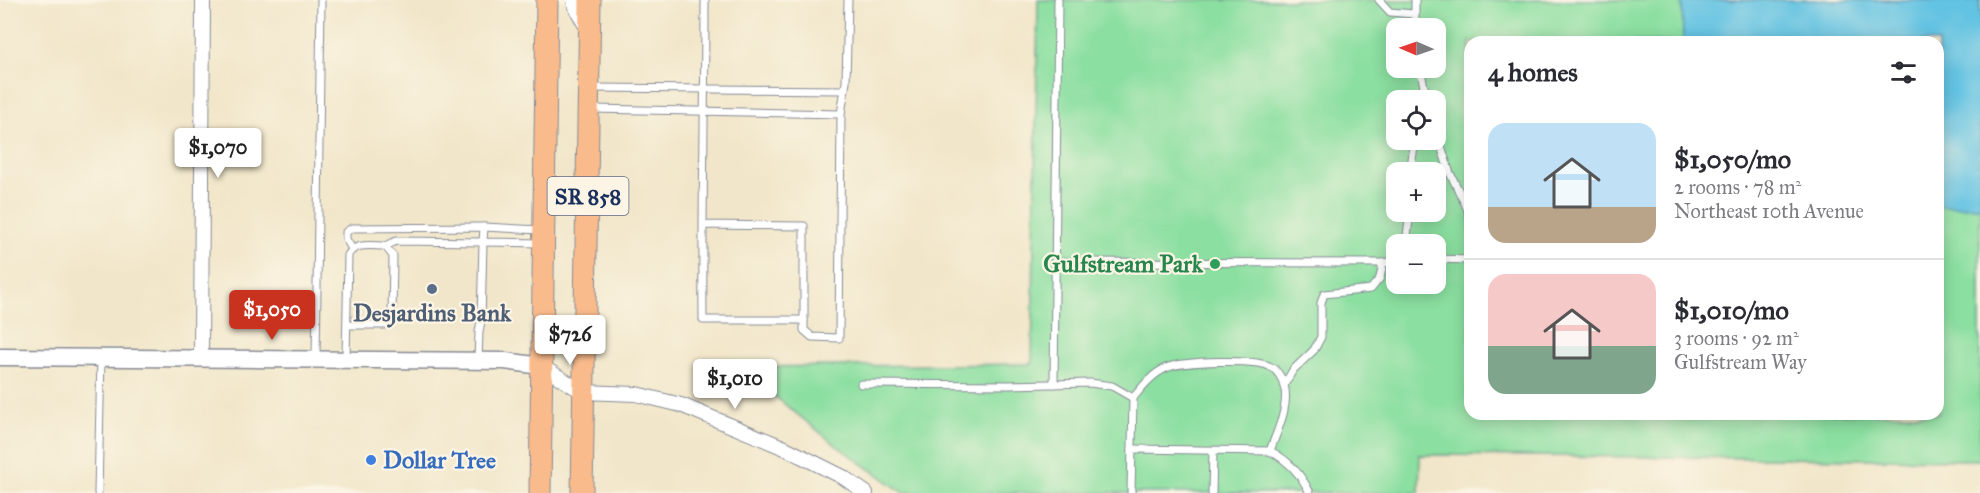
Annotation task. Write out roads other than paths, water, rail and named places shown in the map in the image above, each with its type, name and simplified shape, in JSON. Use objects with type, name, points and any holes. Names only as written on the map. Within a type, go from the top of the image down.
[{"type":"main road","name":"SR 858","points":[[540,493],[547,0]]},
{"type":"main road","name":"SR 858","points":[[582,493],[590,0]]},
{"type":"street","points":[[201,358],[203,0]]},
{"type":"street","points":[[574,0],[590,37]]},
{"type":"street","points":[[0,357],[505,361],[541,366],[583,392],[636,394],[681,405],[785,448],[843,477],[866,493]]},
{"type":"lane","points":[[316,359],[321,0]]},
{"type":"lane","points":[[705,0],[703,320],[804,320]]},
{"type":"lane","points":[[703,225],[804,226],[804,330],[812,337],[839,338],[841,114],[848,0]]},
{"type":"lane","points":[[1054,384],[1058,0]]},
{"type":"lane","points":[[1379,0],[1390,12],[1414,14]]},
{"type":"lane","points":[[1414,18],[1415,0]]},
{"type":"lane","points":[[590,99],[705,89],[844,90]]},
{"type":"lane","points":[[590,99],[706,112],[841,114]]},
{"type":"lane","points":[[1442,150],[1449,171],[1464,202]]},
{"type":"lane","points":[[352,249],[346,239],[346,232],[352,228],[484,227],[543,236]]},
{"type":"lane","points":[[478,361],[484,227]]},
{"type":"lane","points":[[346,359],[348,255],[352,249],[358,246],[385,246],[396,241],[483,243],[543,236]]},
{"type":"lane","points":[[347,325],[384,325],[389,323],[392,317],[393,256],[385,246]]},
{"type":"lane","points":[[1446,259],[1464,260]]},
{"type":"lane","points":[[1055,262],[1386,263]]},
{"type":"lane","points":[[1284,385],[1293,370],[1314,350],[1321,337],[1321,303],[1324,294],[1371,289],[1380,278],[1383,263]]},
{"type":"lane","points":[[98,493],[101,357]]},
{"type":"lane","points":[[1131,493],[1133,398],[1147,381],[1166,368],[1188,362],[1258,362],[1271,366],[1280,374],[1286,399],[1270,451]]},
{"type":"lane","points":[[861,384],[1090,383],[1112,386],[1133,398]]},
{"type":"lane","points":[[1132,449],[1270,451],[1282,457],[1293,467],[1310,493]]},
{"type":"lane","points":[[1212,493],[1213,451]]},
{"type":"water","points":[[1682,0],[1980,0],[1980,207],[1944,206],[1944,36],[1683,36]]},
{"type":"place","name":"Gulfstream Park","points":[[1215,264]]},
{"type":"place","name":"Desjardins Bank","points":[[432,289]]},
{"type":"place","name":"Dollar Tree","points":[[371,460]]}]
